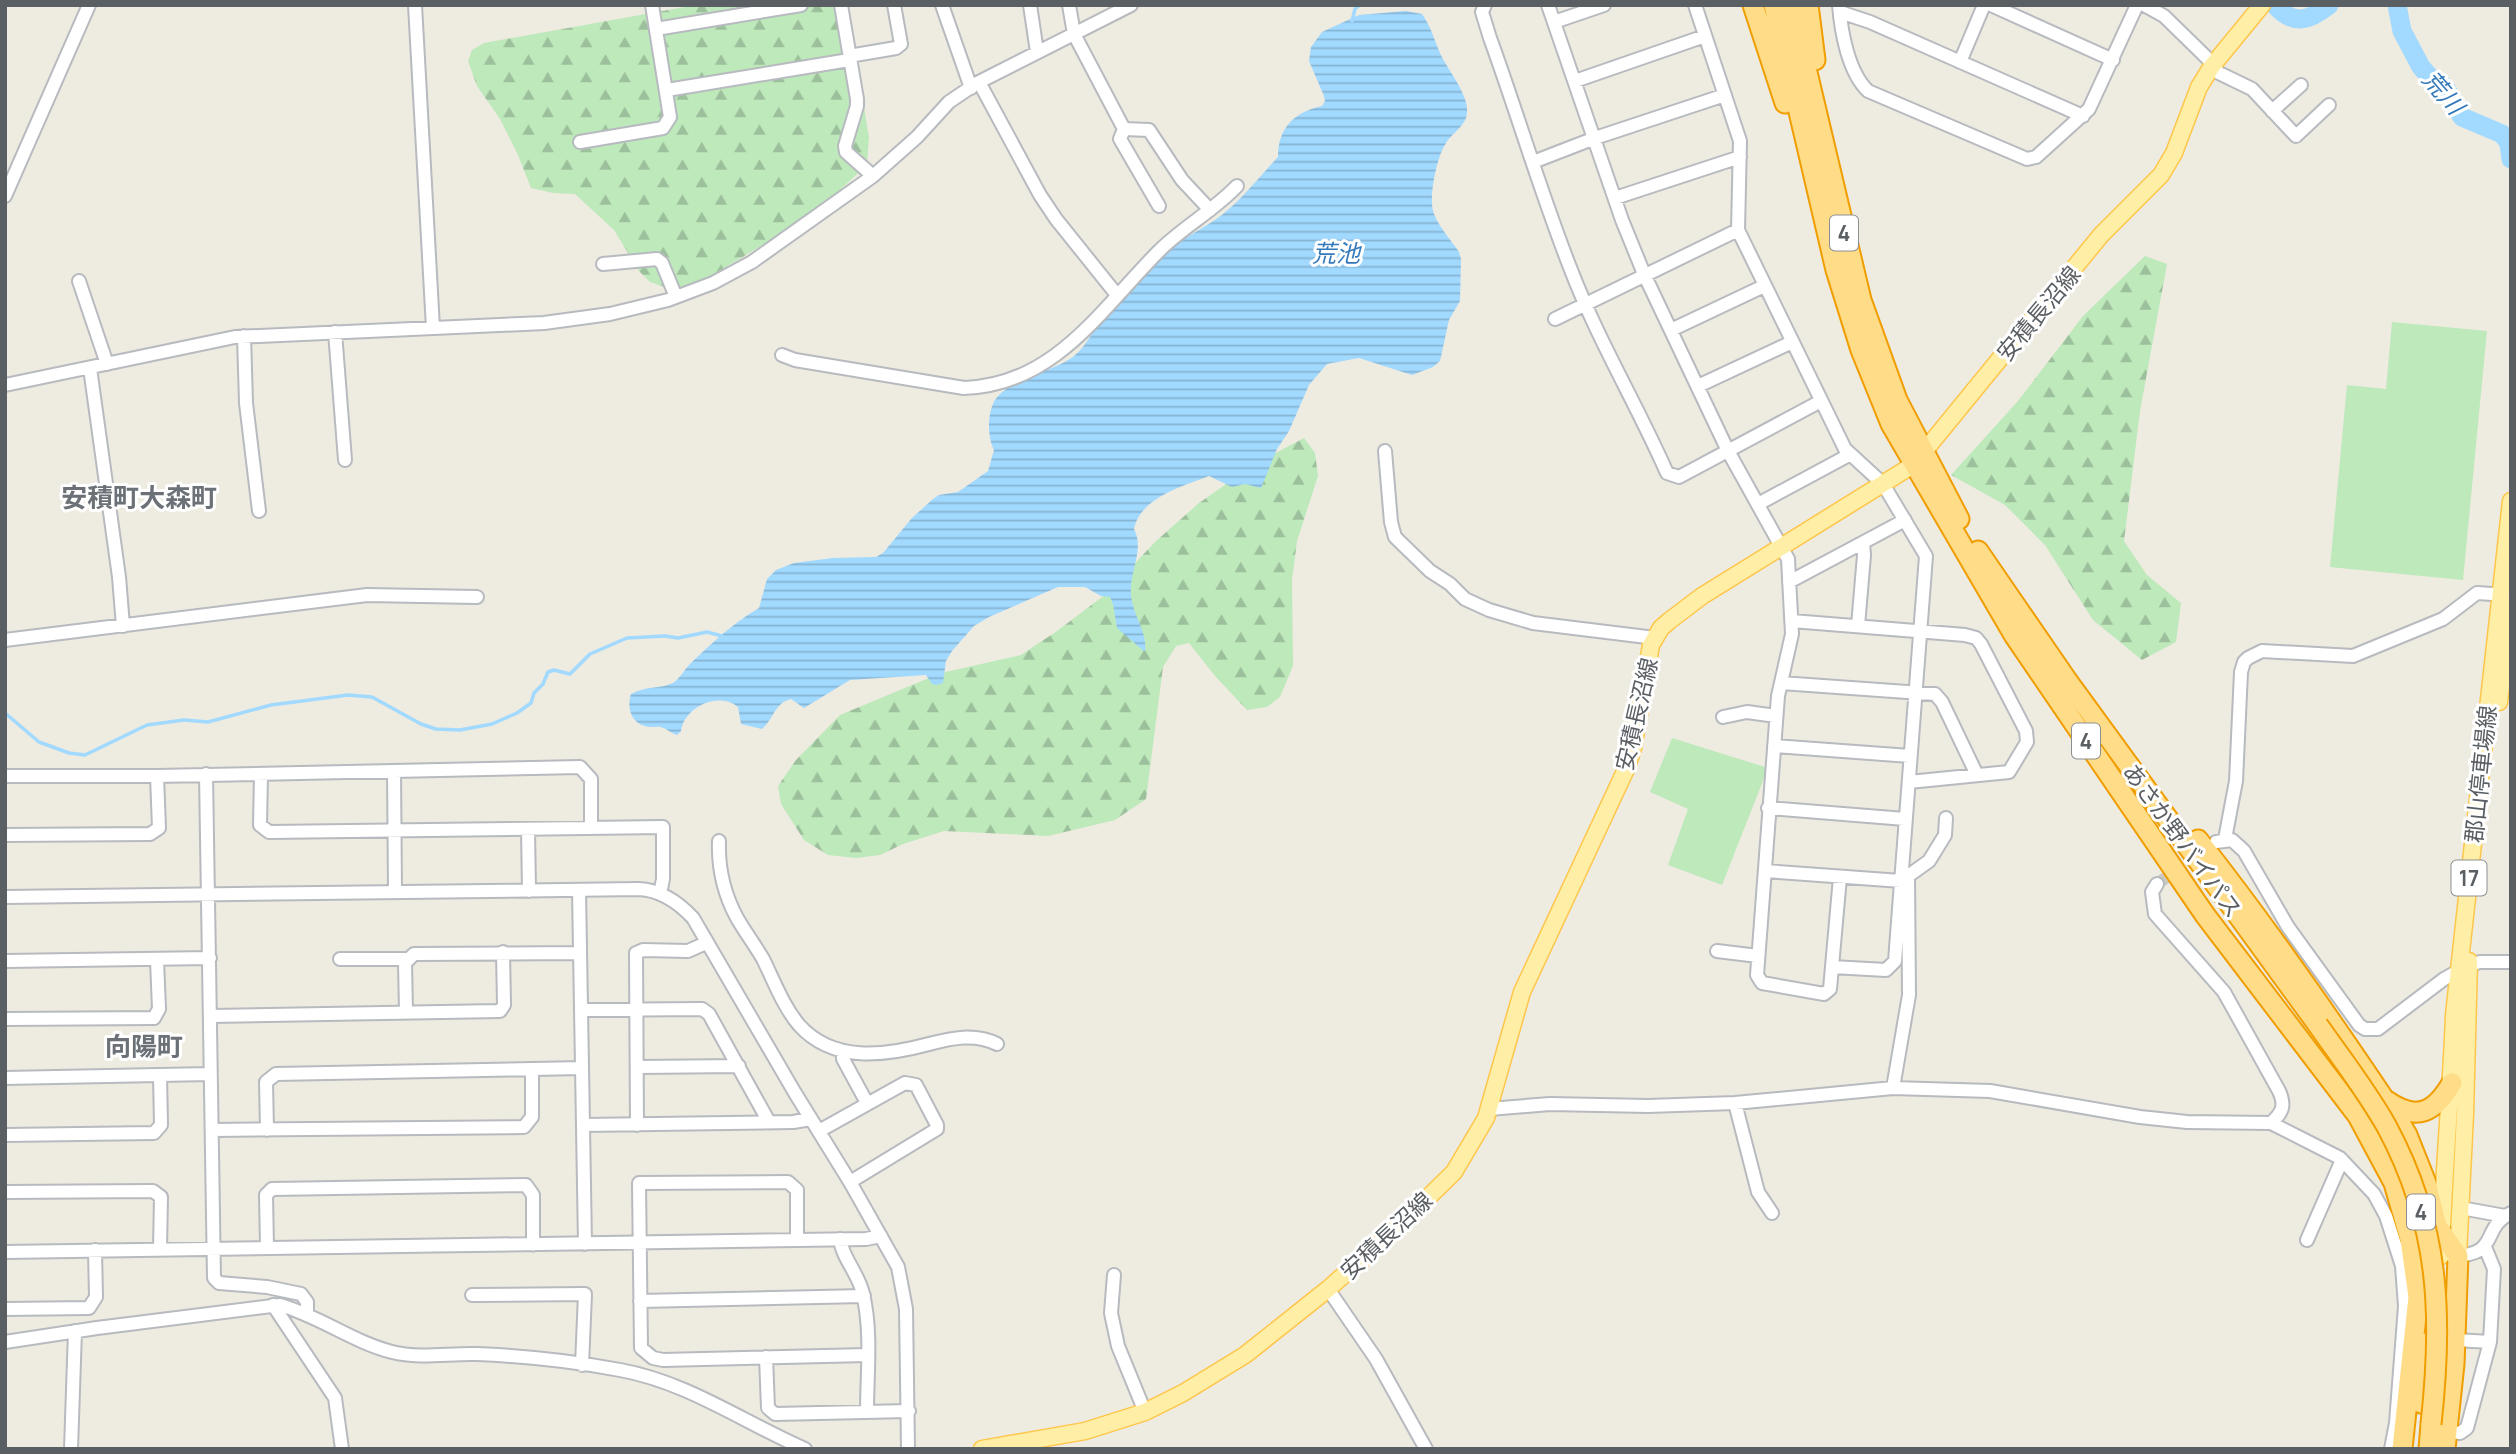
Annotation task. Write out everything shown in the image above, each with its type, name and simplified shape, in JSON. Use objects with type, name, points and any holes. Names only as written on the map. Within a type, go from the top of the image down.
[{"type":"highway","points":[[1753,5],[1808,181],[1821,206]]},
{"type":"highway","name":"あさか野バイパス","points":[[1774,5],[1836,270],[1861,350],[1891,424],[1918,458],[1989,568],[2116,748],[2318,1025],[2386,1127],[2411,1181],[2432,1264],[2438,1317],[2438,1360],[2429,1449]]},
{"type":"highway","name":"あさか野バイパス","points":[[1791,5],[1861,300],[1918,458],[2014,635],[2168,861],[2271,1004],[2358,1116],[2398,1194],[2406,1257],[2418,1297],[2402,1449]]},
{"type":"highway","points":[[1808,5],[1821,94],[1838,172],[1841,219]]},
{"type":"highway","points":[[2116,748],[2139,766],[2226,876],[2337,1028],[2407,1135],[2433,1203],[2437,1226],[2449,1256],[2456,1340],[2446,1440]]},
{"type":"highway","points":[[2384,1099],[2404,1111],[2425,1111],[2443,1098],[2452,1083]]},
{"type":"highway","points":[[2415,1449],[2449,1256]]},
{"type":"main road","name":"安積長沼線","points":[[982,1449],[1065,1442],[1145,1412],[1183,1393],[1245,1354],[1328,1289],[1454,1172],[1489,1109],[1522,992],[1627,767],[1638,723],[1647,660],[1661,628],[1685,607],[1884,484],[1918,458],[2101,235],[2161,176],[2174,153],[2195,94],[2212,66],[2262,5]]},
{"type":"main road","name":"郡山停車場線","points":[[2441,1234],[2442,1194],[2463,968],[2507,598],[2511,501]]},
{"type":"main road","name":"郡山停車場線","points":[[2449,1256],[2461,1208],[2463,968]]},
{"type":"street","points":[[5,195],[89,5]]},
{"type":"street","points":[[415,5],[433,328]]},
{"type":"street","points":[[580,142],[664,127],[670,117],[652,5]]},
{"type":"street","points":[[656,29],[800,5]]},
{"type":"street","points":[[841,5],[857,106],[845,146],[846,152],[873,176]]},
{"type":"street","points":[[667,90],[896,48],[901,44],[894,5]]},
{"type":"street","points":[[942,5],[975,85],[1040,195],[1117,295]]},
{"type":"street","points":[[1030,5],[1037,52]]},
{"type":"street","points":[[1069,5],[1074,34],[1124,129],[1120,139],[1159,206]]},
{"type":"street","points":[[5,385],[244,336],[584,319],[676,297],[713,283],[752,262],[873,176],[917,137],[949,102],[975,85],[1131,5]]},
{"type":"street","points":[[1485,5],[1482,12],[1571,271],[1667,473],[1679,477],[1821,401]]},
{"type":"street","points":[[1548,5],[1644,274],[1728,451],[1788,559],[1792,634],[1777,712],[1774,746],[1757,975],[1762,983],[1824,995],[1830,989],[1840,877]]},
{"type":"street","points":[[1554,22],[1604,5]]},
{"type":"street","points":[[1695,5],[1739,135],[1738,229],[1849,454],[1884,484],[1926,556],[1905,819],[1904,877],[1909,995],[1893,1088]]},
{"type":"street","points":[[1960,62],[1984,5]]},
{"type":"street","points":[[1991,5],[2113,60]]},
{"type":"street","points":[[1839,8],[1855,70],[1868,91],[2027,159],[2036,157],[2083,116],[2113,60],[2137,5]]},
{"type":"street","points":[[2144,5],[2164,16],[2219,73],[2249,87],[2296,136],[2329,106]]},
{"type":"street","points":[[1839,8],[2083,116]]},
{"type":"street","points":[[1575,81],[1705,36]]},
{"type":"street","points":[[2273,111],[2301,85]]},
{"type":"street","points":[[1533,162],[1595,138],[1725,95]]},
{"type":"street","points":[[1124,129],[1149,130],[1182,180],[1210,210]]},
{"type":"street","points":[[1615,198],[1740,157]]},
{"type":"street","points":[[782,355],[795,360],[975,387],[1018,376],[1053,359],[1160,250],[1219,205],[1237,186]]},
{"type":"street","points":[[1555,319],[1738,229]]},
{"type":"street","points":[[603,264],[657,258],[662,263],[676,297]]},
{"type":"street","points":[[79,281],[107,364]]},
{"type":"street","points":[[1671,330],[1764,286]]},
{"type":"street","points":[[335,332],[345,460]]},
{"type":"street","points":[[244,336],[246,403],[259,511]]},
{"type":"street","points":[[1698,386],[1793,342]]},
{"type":"street","points":[[90,368],[117,564],[122,626]]},
{"type":"street","points":[[1385,452],[1391,522],[1395,537],[1430,571],[1450,584],[1465,599],[1489,610],[1532,623],[1655,638]]},
{"type":"street","points":[[1758,504],[1849,454]]},
{"type":"street","points":[[1789,582],[1905,520]]},
{"type":"street","points":[[1858,626],[1863,543]]},
{"type":"street","points":[[2507,598],[2477,593],[2444,619],[2353,656],[2268,651],[2248,658],[2241,672],[2236,781],[2221,840],[2235,842],[2244,851],[2288,927],[2362,1027],[2368,1030],[2378,1029],[2463,968],[2480,962],[2511,962]]},
{"type":"street","points":[[5,640],[368,595],[477,597]]},
{"type":"street","points":[[1792,621],[1976,638],[2026,731],[2027,743],[2009,772],[1909,782]]},
{"type":"street","points":[[1782,683],[1932,694],[1940,698],[1977,775]]},
{"type":"street","points":[[1737,704],[1777,712]]},
{"type":"street","points":[[1723,717],[1746,712],[1777,712]]},
{"type":"street","points":[[1774,746],[1910,756]]},
{"type":"street","points":[[5,776],[157,776],[580,767],[591,779],[591,827]]},
{"type":"street","points":[[394,771],[395,891]]},
{"type":"street","points":[[206,774],[214,1278],[219,1283],[298,1293],[307,1302],[307,1315]]},
{"type":"street","points":[[261,774],[260,825],[269,832],[663,827],[663,879],[660,894]]},
{"type":"street","points":[[5,835],[150,834],[159,828],[157,776]]},
{"type":"street","points":[[1769,808],[1905,819]]},
{"type":"street","points":[[1765,871],[1840,877],[1904,877],[1929,861],[1945,835],[1947,818]]},
{"type":"street","points":[[528,829],[529,891]]},
{"type":"street","points":[[719,841],[718,864],[732,908],[758,949],[790,1013],[800,1026],[818,1040],[843,1051],[889,1054],[967,1036],[983,1037],[997,1044]]},
{"type":"street","points":[[1832,967],[1886,970],[1895,961],[1904,877]]},
{"type":"street","points":[[2157,884],[2152,892],[2155,915],[2224,992],[2279,1091],[2283,1109],[2271,1123]]},
{"type":"street","points":[[5,897],[639,889],[660,894],[679,904],[693,918],[898,1267],[903,1283],[907,1318],[908,1449]]},
{"type":"street","points":[[579,890],[585,1244]]},
{"type":"street","points":[[637,1125],[636,953],[643,950],[688,951],[706,943]]},
{"type":"street","points":[[1717,951],[1758,956]]},
{"type":"street","points":[[211,1016],[500,1011],[504,1005],[503,953]]},
{"type":"street","points":[[406,1012],[405,963],[414,954],[580,953]]},
{"type":"street","points":[[5,961],[210,958]]},
{"type":"street","points":[[340,959],[409,959]]},
{"type":"street","points":[[5,1019],[154,1018],[159,1009],[158,960]]},
{"type":"street","points":[[581,1010],[702,1009],[709,1014],[769,1122]]},
{"type":"street","points":[[843,1051],[844,1059],[867,1103]]},
{"type":"street","points":[[638,1067],[739,1066]]},
{"type":"street","points":[[267,1130],[266,1082],[276,1074],[582,1068]]},
{"type":"street","points":[[213,1130],[524,1127],[532,1117],[532,1069]]},
{"type":"street","points":[[5,1078],[210,1074]]},
{"type":"street","points":[[5,1135],[154,1133],[161,1125],[160,1075]]},
{"type":"street","points":[[818,1131],[905,1083],[916,1085],[937,1129],[850,1182]]},
{"type":"street","points":[[1489,1109],[1550,1104],[1735,1103],[1893,1088],[1990,1091],[2071,1107],[2164,1120],[2271,1123],[2334,1153],[2342,1160],[2381,1204],[2406,1257],[2396,1423],[2391,1449]]},
{"type":"street","points":[[1735,1103],[1758,1192],[1772,1213]]},
{"type":"street","points":[[583,1125],[811,1119]]},
{"type":"street","points":[[2307,1240],[2342,1160]]},
{"type":"street","points":[[797,1240],[797,1190],[788,1181],[639,1183],[641,1348],[653,1358],[663,1360],[867,1355]]},
{"type":"street","points":[[267,1247],[266,1195],[272,1189],[526,1185],[533,1195],[533,1245]]},
{"type":"street","points":[[5,1192],[153,1191],[161,1197],[160,1248]]},
{"type":"street","points":[[2461,1208],[2508,1214]]},
{"type":"street","points":[[2406,1257],[2479,1252],[2485,1247],[2496,1223],[2508,1214]]},
{"type":"street","points":[[5,1252],[533,1245],[881,1236]]},
{"type":"street","points":[[840,1239],[864,1296],[867,1326],[867,1412]]},
{"type":"street","points":[[2446,1440],[2467,1428],[2490,1342],[2494,1269],[2485,1247]]},
{"type":"street","points":[[5,1309],[89,1308],[96,1297],[95,1250]]},
{"type":"street","points":[[1114,1275],[1111,1313],[1118,1346],[1145,1412]]},
{"type":"street","points":[[1328,1289],[1376,1359],[1426,1449]]},
{"type":"street","points":[[472,1295],[585,1294],[582,1365]]},
{"type":"street","points":[[640,1301],[864,1296]]},
{"type":"street","points":[[273,1305],[335,1398],[342,1449]]},
{"type":"street","points":[[5,1342],[273,1305],[307,1315],[399,1354],[475,1354],[620,1370],[686,1390],[805,1449]]},
{"type":"street","points":[[71,1449],[75,1331]]},
{"type":"street","points":[[2456,1340],[2490,1342]]},
{"type":"street","points":[[766,1357],[768,1408],[775,1415],[909,1411]]},
{"type":"green space","points":[[696,5],[842,5],[849,18],[869,137],[867,165],[830,199],[761,246],[684,292],[650,282],[639,271],[614,230],[575,194],[531,188],[500,119],[477,86],[468,61],[472,50],[484,43]]},
{"type":"green space","points":[[2145,256],[2167,264],[2140,411],[2124,541],[2147,575],[2181,603],[2176,642],[2142,660],[2093,620],[2045,545],[2005,505],[1951,475],[2018,401],[2083,316]]},
{"type":"green space","points":[[2392,322],[2487,331],[2463,580],[2330,567],[2347,385],[2386,389]]},
{"type":"green space","points":[[1304,438],[1315,453],[1318,476],[1297,541],[1292,580],[1293,666],[1280,697],[1267,707],[1247,710],[1189,643],[1176,646],[1163,667],[1146,799],[1115,820],[1048,836],[944,831],[903,844],[880,855],[856,858],[828,855],[804,840],[781,804],[778,786],[796,760],[840,715],[941,673],[1021,655],[1106,594],[1155,542],[1199,503],[1255,464]]},
{"type":"green space","points":[[1672,738],[1768,768],[1722,885],[1668,865],[1688,809],[1650,792]]},
{"type":"water","name":"荒池","points":[[1406,11],[1422,14],[1467,105],[1465,121],[1443,149],[1433,186],[1433,211],[1461,259],[1460,301],[1449,320],[1440,361],[1433,367],[1412,375],[1359,358],[1327,364],[1309,385],[1261,488],[1245,484],[1232,487],[1209,476],[1175,489],[1145,509],[1134,529],[1138,545],[1131,594],[1144,637],[1145,652],[1117,628],[1110,597],[1101,596],[1085,587],[1058,587],[974,626],[946,661],[943,683],[932,684],[926,675],[850,680],[804,708],[791,699],[785,701],[762,729],[741,724],[738,707],[722,701],[712,701],[695,709],[688,715],[677,735],[661,727],[647,727],[636,721],[629,704],[631,694],[676,681],[716,640],[759,608],[767,579],[776,570],[794,563],[833,558],[876,557],[883,553],[912,518],[933,499],[939,495],[958,492],[988,471],[994,450],[989,434],[989,421],[993,404],[999,396],[1018,382],[1074,356],[1114,305],[1162,256],[1223,214],[1252,186],[1278,157],[1281,138],[1290,123],[1303,112],[1322,106],[1324,96],[1309,61],[1311,47],[1322,32],[1359,15]]},
{"type":"waterway","points":[[1352,21],[1355,9],[1360,5]]},
{"type":"waterway","name":"荒川","points":[[2275,5],[2295,19],[2309,17],[2329,5]]},
{"type":"waterway","name":"荒川","points":[[2397,5],[2402,31],[2421,67],[2445,87],[2462,117],[2502,134],[2509,143],[2511,159]]},
{"type":"waterway","points":[[5,713],[39,742],[69,753],[85,755],[147,725],[184,720],[208,722],[271,705],[348,695],[372,697],[421,724],[436,729],[460,730],[492,724],[517,713],[531,703],[534,693],[543,684],[548,672],[554,670],[570,674],[590,654],[627,638],[678,638],[707,632],[722,636]]},
{"type":"tunnel","points":[[2157,884],[2199,854]]},
{"type":"district","name":"安積町大森町","points":[[139,497]]},
{"type":"district","name":"向陽町","points":[[144,1046]]}]
